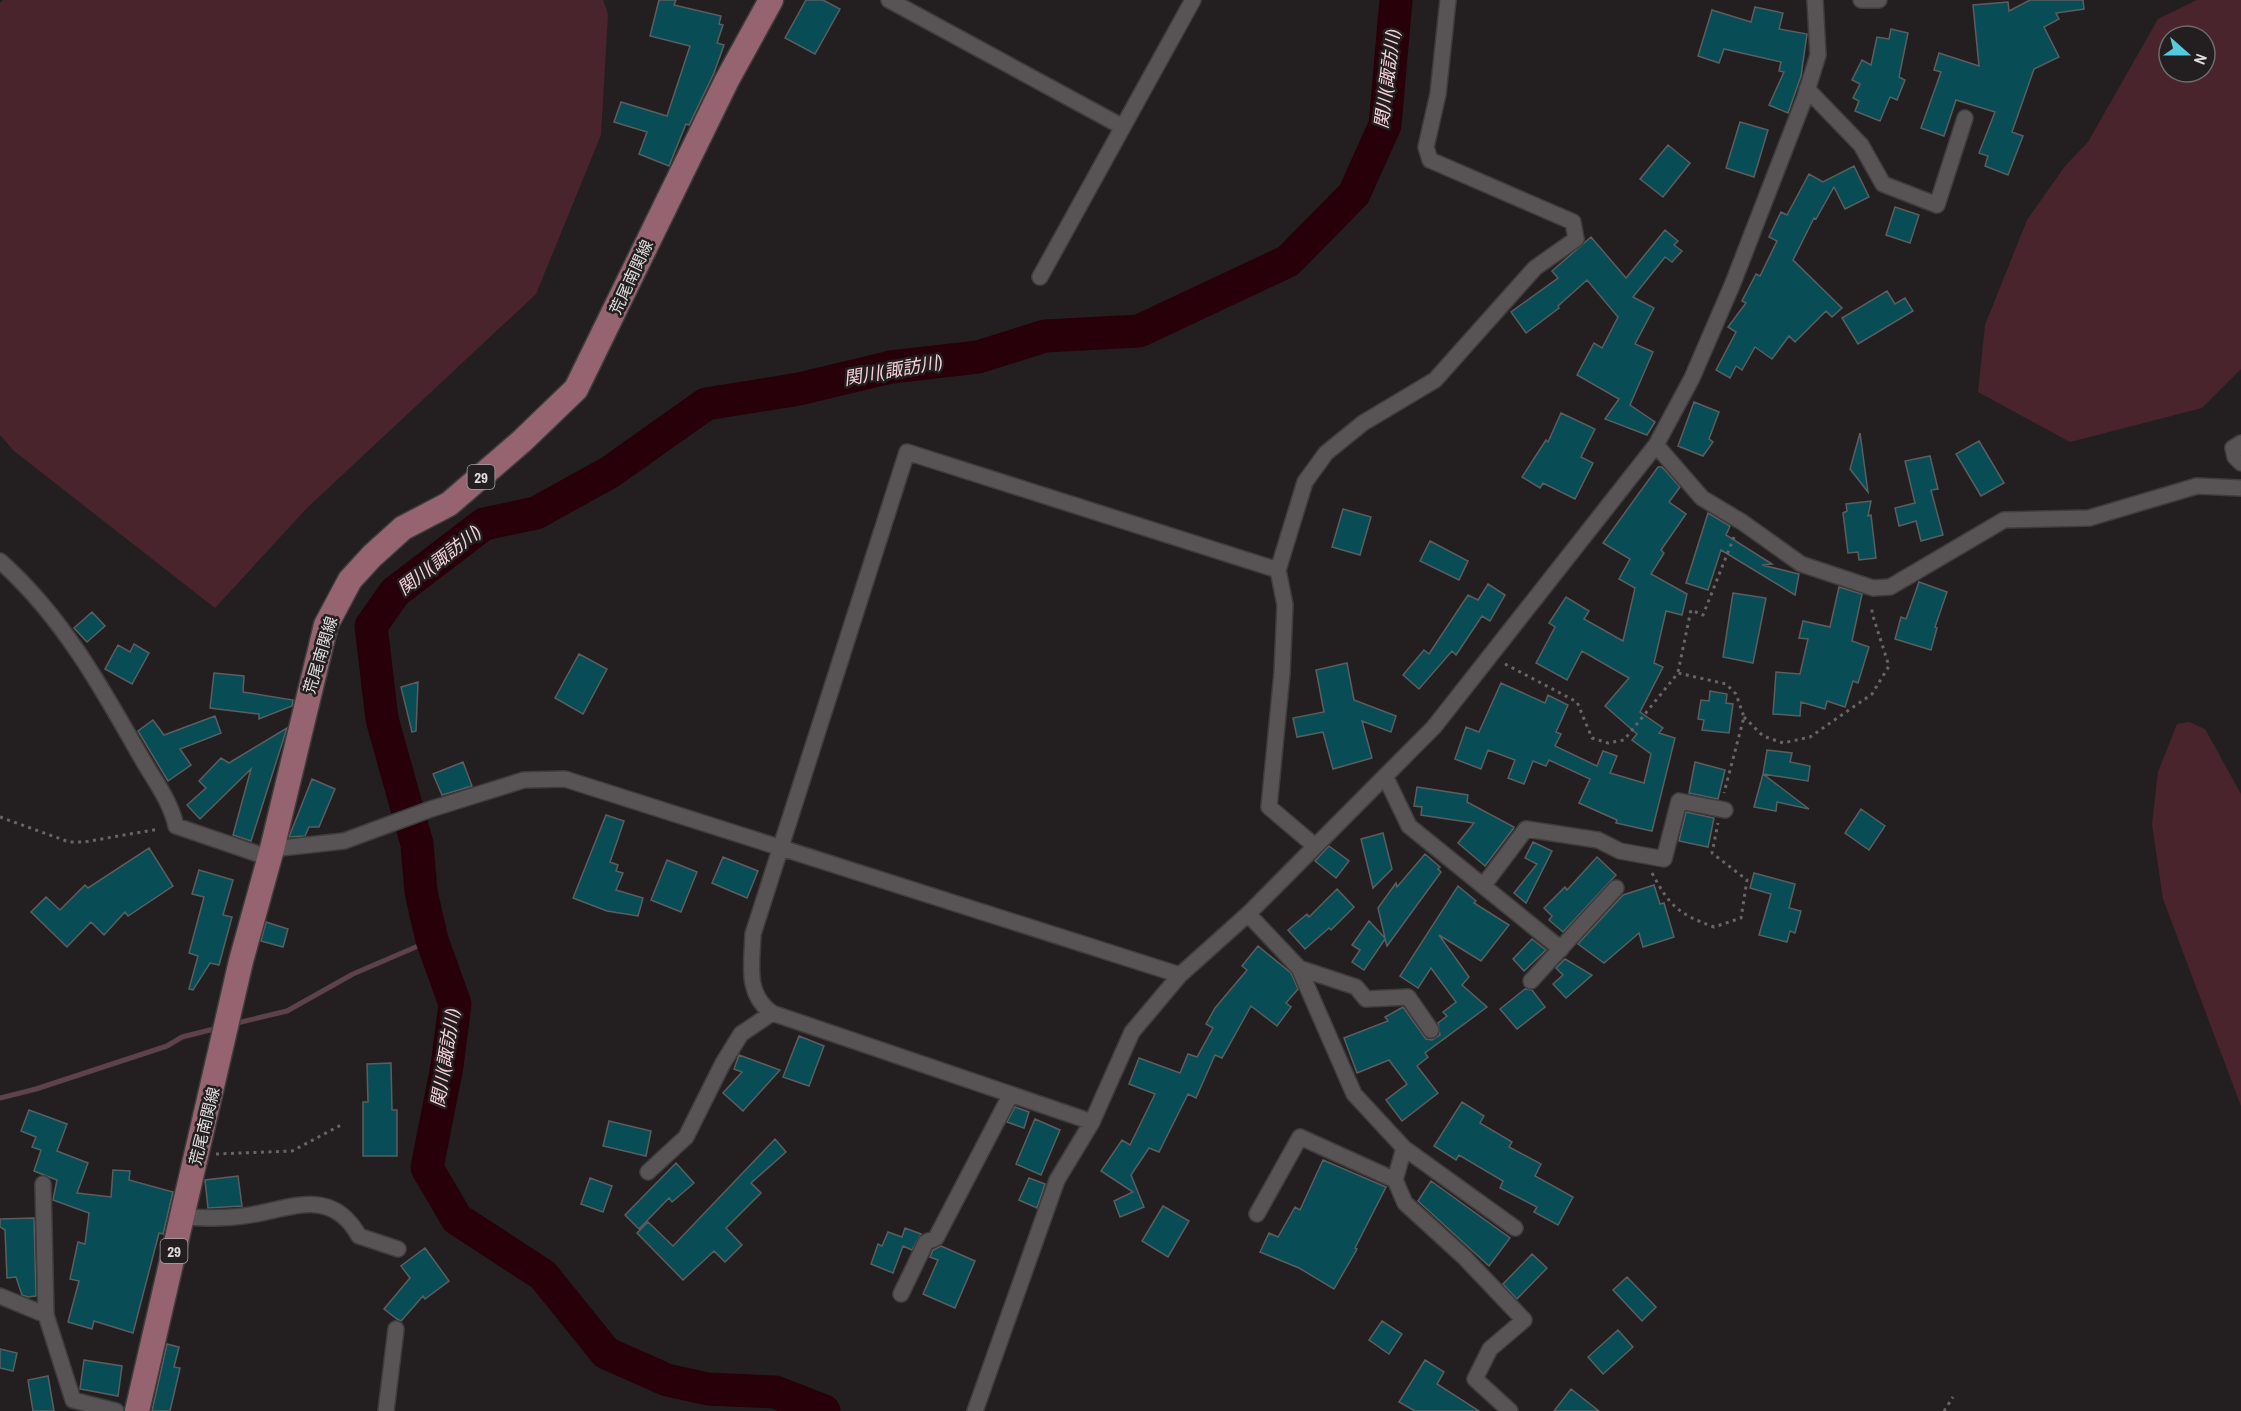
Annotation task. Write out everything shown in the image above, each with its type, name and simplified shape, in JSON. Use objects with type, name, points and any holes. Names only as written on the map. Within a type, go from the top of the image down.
[{"type":"main road","name":"荒尾南関線","points":[[137,1411],[213,1092],[241,961],[271,853],[326,625],[350,580],[403,528],[449,504],[522,441],[576,388],[722,91],[771,0]]},
{"type":"street","points":[[889,0],[1122,127]]},
{"type":"street","points":[[1040,277],[1193,0]]},
{"type":"street","points":[[1315,846],[1269,807],[1282,673],[1285,605],[1278,570],[1305,482],[1326,453],[1363,423],[1435,380],[1535,268],[1576,239],[1573,222],[1430,160],[1426,147],[1438,94],[1448,0]]},
{"type":"street","points":[[975,1411],[1057,1180],[1092,1122],[1132,1032],[1180,975],[1248,914],[1434,727],[1656,445],[1692,378],[1729,294],[1807,88],[1818,55],[1815,0]]},
{"type":"street","points":[[1861,0],[1879,0]]},
{"type":"street","points":[[1807,88],[1861,145],[1883,184],[1937,205],[1965,118]]},
{"type":"street","points":[[2241,443],[2233,448],[2235,457],[2241,463]]},
{"type":"street","points":[[1656,445],[1702,498],[1742,522],[1800,564],[1873,588],[1890,587],[2004,520],[2089,518],[2197,486],[2241,488]]},
{"type":"street","points":[[1092,1122],[1010,1096],[772,1013],[759,1004],[751,975],[753,934],[907,452],[1278,570]]},
{"type":"street","points":[[0,561],[24,582],[64,631],[106,692],[171,806],[176,826],[271,853],[344,841],[431,809],[524,780],[565,779],[1180,975]]},
{"type":"street","points":[[1385,776],[1409,826],[1561,949]]},
{"type":"street","points":[[1483,886],[1526,829],[1598,840],[1620,851],[1664,859],[1679,801],[1722,809]]},
{"type":"street","points":[[1531,981],[1616,888]]},
{"type":"street","points":[[1248,914],[1299,968],[1354,1094],[1404,1148],[1515,1228]]},
{"type":"street","points":[[1299,968],[1356,987],[1366,999],[1408,997],[1431,1030]]},
{"type":"street","points":[[648,1172],[686,1137],[723,1063],[741,1034],[772,1013]]},
{"type":"street","points":[[901,1294],[926,1242],[936,1238],[1010,1096]]},
{"type":"street","points":[[1257,1214],[1300,1137],[1395,1180]]},
{"type":"street","points":[[1404,1148],[1395,1180],[1405,1203],[1464,1257],[1524,1320],[1490,1348],[1475,1380],[1510,1411]]},
{"type":"street","points":[[43,1184],[46,1315],[73,1400],[116,1411]]},
{"type":"street","points":[[182,1216],[215,1219],[245,1216],[301,1203],[322,1207],[349,1218],[359,1236],[370,1242],[398,1250]]},
{"type":"street","points":[[0,1296],[46,1315]]},
{"type":"street","points":[[386,1411],[396,1329]]},
{"type":"path","points":[[1489,657],[1577,702],[1592,738],[1608,743],[1624,740],[1678,673],[1691,610],[1703,615],[1727,551],[1742,522]]},
{"type":"path","points":[[1678,673],[1726,684],[1736,694],[1744,717],[1763,736],[1782,743],[1810,737],[1872,694],[1889,666],[1872,613],[1873,588]]},
{"type":"path","points":[[1643,855],[1663,894],[1683,915],[1714,927],[1741,918],[1747,880],[1712,853],[1744,717]]},
{"type":"path","points":[[0,817],[69,842],[84,842],[176,826]]},
{"type":"path","points":[[197,1155],[292,1151],[343,1124]]},
{"type":"path","points":[[1944,1411],[1953,1397]]},
{"type":"shaded area","points":[[3,0],[603,0],[608,14],[601,135],[536,294],[307,508],[215,608],[14,451],[0,435],[0,3]]},
{"type":"shaded area","points":[[2197,0],[2241,0],[2241,369],[2202,408],[2070,442],[1978,392],[1985,325],[2027,220],[2065,166],[2088,142],[2158,19]]},
{"type":"shaded area","points":[[2189,722],[2205,729],[2241,794],[2241,1106],[2163,899],[2152,824],[2158,772],[2177,724]]},
{"type":"building","points":[[659,0],[676,0],[674,5],[721,16],[719,24],[723,25],[717,43],[724,45],[714,73],[689,125],[686,124],[669,166],[639,154],[647,132],[614,122],[621,102],[667,116],[690,46],[650,36]]},
{"type":"building","points":[[806,0],[823,0],[840,9],[815,54],[785,38]]},
{"type":"building","points":[[2030,0],[2083,0],[2084,9],[2056,13],[2059,19],[2044,27],[2059,57],[2034,69],[2012,132],[2023,136],[2008,175],[1985,166],[1988,156],[1979,153],[1995,112],[1956,100],[1944,136],[1921,128],[1941,72],[1934,70],[1939,53],[1979,66],[1973,5],[2008,2],[2009,11]]},
{"type":"building","points":[[1755,7],[1783,13],[1779,29],[1807,34],[1801,76],[1788,113],[1769,105],[1784,72],[1779,71],[1781,62],[1724,49],[1719,63],[1698,56],[1712,10],[1751,22]]},
{"type":"building","points":[[1891,29],[1908,33],[1899,77],[1905,80],[1897,100],[1890,97],[1880,121],[1855,111],[1859,101],[1853,98],[1860,84],[1852,80],[1862,60],[1871,65],[1877,37],[1889,39]]},
{"type":"building","points":[[1740,122],[1768,130],[1754,177],[1726,168]]},
{"type":"building","points":[[1668,145],[1690,163],[1663,197],[1640,179]]},
{"type":"building","points":[[1854,166],[1869,197],[1845,209],[1834,187],[1816,219],[1814,218],[1793,260],[1842,308],[1832,317],[1826,311],[1795,342],[1789,336],[1772,359],[1755,347],[1742,370],[1736,366],[1730,378],[1716,370],[1736,332],[1728,327],[1746,303],[1742,301],[1756,274],[1760,276],[1777,241],[1769,237],[1781,212],[1787,215],[1809,174],[1823,182]]},
{"type":"building","points":[[1895,207],[1919,215],[1910,243],[1886,235]]},
{"type":"building","points":[[1665,230],[1678,241],[1674,245],[1682,251],[1672,262],[1665,257],[1633,297],[1654,308],[1635,344],[1653,352],[1630,405],[1655,422],[1647,435],[1605,419],[1619,399],[1577,375],[1594,343],[1602,348],[1618,317],[1587,280],[1558,306],[1559,308],[1526,333],[1511,312],[1558,278],[1552,271],[1591,237],[1626,278]]},
{"type":"building","points":[[1887,291],[1895,304],[1905,298],[1913,311],[1858,344],[1842,318]]},
{"type":"building","points":[[1694,402],[1719,412],[1709,439],[1713,442],[1703,456],[1678,446]]},
{"type":"building","points":[[1561,413],[1595,429],[1581,457],[1593,463],[1575,499],[1543,483],[1540,488],[1522,477],[1546,440],[1548,442]]},
{"type":"building","points":[[1860,433],[1868,492],[1850,469]]},
{"type":"building","points":[[1979,441],[2004,483],[1981,496],[1956,454]]},
{"type":"building","points":[[1930,456],[1938,489],[1931,490],[1943,535],[1921,541],[1916,521],[1899,526],[1895,508],[1915,503],[1905,461]]},
{"type":"building","points":[[1658,467],[1662,467],[1680,487],[1669,502],[1686,514],[1661,550],[1664,553],[1651,574],[1687,594],[1682,615],[1666,611],[1654,663],[1663,667],[1640,712],[1663,728],[1659,733],[1675,738],[1652,831],[1616,823],[1617,820],[1579,803],[1590,779],[1549,760],[1546,766],[1533,761],[1524,784],[1508,778],[1515,760],[1488,750],[1481,769],[1455,759],[1466,727],[1479,732],[1501,683],[1545,703],[1548,695],[1568,705],[1556,732],[1561,734],[1555,746],[1597,766],[1603,751],[1617,756],[1610,773],[1644,783],[1651,754],[1632,740],[1637,734],[1605,706],[1629,678],[1582,651],[1567,680],[1536,663],[1555,627],[1549,623],[1566,597],[1589,611],[1584,619],[1623,641],[1635,588],[1619,579],[1630,559],[1603,543]]},
{"type":"building","points":[[1871,501],[1868,516],[1871,515],[1876,558],[1859,560],[1858,552],[1848,553],[1843,513],[1847,511],[1846,504]]},
{"type":"building","points":[[1343,509],[1371,517],[1360,555],[1332,547]]},
{"type":"building","points":[[1708,513],[1730,526],[1726,535],[1772,564],[1762,565],[1799,574],[1795,595],[1721,550],[1708,590],[1686,583]]},
{"type":"building","points":[[1430,541],[1468,561],[1459,580],[1420,561]]},
{"type":"building","points":[[1919,582],[1947,592],[1935,627],[1937,628],[1931,650],[1895,639],[1901,617],[1906,619]]},
{"type":"building","points":[[1488,584],[1505,595],[1490,621],[1482,616],[1456,655],[1452,651],[1419,689],[1403,675],[1424,650],[1429,654],[1468,595],[1478,600]]},
{"type":"building","points":[[1839,587],[1862,594],[1852,641],[1869,647],[1858,683],[1853,681],[1845,707],[1827,701],[1825,709],[1801,702],[1800,716],[1773,714],[1776,672],[1800,674],[1808,639],[1799,638],[1803,621],[1830,627]]},
{"type":"building","points":[[1733,593],[1766,598],[1753,663],[1723,657]]},
{"type":"building","points":[[92,612],[105,626],[87,642],[74,628]]},
{"type":"building","points":[[134,644],[149,653],[132,684],[105,669],[118,645],[130,652]]},
{"type":"building","points":[[579,654],[607,669],[583,714],[555,698]]},
{"type":"building","points":[[1347,663],[1354,700],[1396,716],[1391,732],[1362,721],[1372,758],[1333,769],[1323,732],[1297,737],[1293,718],[1324,712],[1316,670]]},
{"type":"building","points":[[214,673],[244,676],[243,692],[293,700],[292,706],[259,719],[259,714],[210,708]]},
{"type":"building","points":[[418,682],[416,731],[412,732],[401,687]]},
{"type":"building","points":[[1710,691],[1727,694],[1726,703],[1733,704],[1729,733],[1702,730],[1704,720],[1698,719],[1701,700],[1709,701]]},
{"type":"building","points":[[215,716],[221,733],[180,749],[191,765],[168,781],[138,731],[153,720],[164,735]]},
{"type":"building","points":[[287,728],[251,841],[233,835],[251,769],[200,819],[187,805],[206,788],[199,781],[221,758],[229,763]]},
{"type":"building","points":[[1767,750],[1792,753],[1790,762],[1810,766],[1808,781],[1763,774]]},
{"type":"building","points":[[463,762],[472,786],[442,795],[433,774]]},
{"type":"building","points":[[1695,762],[1725,770],[1718,799],[1689,793]]},
{"type":"building","points":[[1763,774],[1809,809],[1777,802],[1776,811],[1754,807]]},
{"type":"building","points":[[312,779],[335,789],[319,827],[309,827],[305,836],[289,837]]},
{"type":"building","points":[[1417,787],[1468,795],[1467,802],[1514,827],[1485,866],[1458,843],[1474,823],[1421,815],[1422,807],[1414,806]]},
{"type":"building","points":[[1861,809],[1885,826],[1869,850],[1845,833]]},
{"type":"building","points":[[1686,812],[1714,818],[1708,847],[1679,841]]},
{"type":"building","points":[[606,815],[624,821],[610,862],[618,865],[616,871],[623,873],[616,890],[643,898],[638,916],[607,911],[573,898]]},
{"type":"building","points":[[1383,833],[1392,869],[1373,888],[1361,839]]},
{"type":"building","points":[[1533,842],[1552,851],[1526,903],[1514,893],[1537,864],[1525,858]]},
{"type":"building","points":[[1329,846],[1349,861],[1336,878],[1315,861]]},
{"type":"building","points":[[149,848],[173,886],[128,916],[125,912],[104,935],[91,922],[67,947],[31,912],[46,897],[60,910],[85,885],[88,888]]},
{"type":"building","points":[[1425,854],[1440,867],[1438,869],[1441,872],[1387,946],[1385,939],[1364,970],[1352,962],[1360,950],[1352,945],[1369,921],[1385,938],[1378,908],[1396,883],[1397,887]]},
{"type":"building","points":[[723,857],[758,871],[747,898],[712,883]]},
{"type":"building","points":[[1597,857],[1616,875],[1563,932],[1549,920],[1552,916],[1544,908],[1565,887],[1567,890]]},
{"type":"building","points":[[667,860],[697,872],[681,912],[651,900]]},
{"type":"building","points":[[199,870],[233,880],[223,915],[232,917],[219,965],[210,963],[193,990],[189,989],[198,956],[189,953],[204,897],[192,894]]},
{"type":"building","points":[[1754,873],[1795,884],[1789,908],[1801,911],[1795,933],[1790,931],[1787,942],[1759,935],[1771,894],[1750,888]]},
{"type":"building","points":[[1654,885],[1660,904],[1664,903],[1674,937],[1643,947],[1639,933],[1604,963],[1578,944],[1623,895]]},
{"type":"building","points":[[1458,886],[1476,901],[1474,903],[1509,925],[1481,961],[1439,935],[1469,977],[1462,985],[1487,1007],[1425,1053],[1428,1057],[1417,1066],[1438,1093],[1402,1121],[1386,1100],[1407,1084],[1389,1060],[1357,1073],[1344,1038],[1388,1021],[1385,1017],[1403,1007],[1426,1039],[1432,1040],[1440,1035],[1438,1023],[1447,1016],[1443,1012],[1456,1002],[1431,968],[1418,988],[1400,976]]},
{"type":"building","points":[[1337,889],[1354,907],[1331,930],[1329,928],[1305,949],[1288,930],[1307,914],[1309,917]]},
{"type":"building","points":[[266,922],[288,929],[283,947],[261,941]]},
{"type":"building","points":[[1532,939],[1546,950],[1524,971],[1513,959]]},
{"type":"building","points":[[1258,946],[1291,973],[1298,989],[1286,1003],[1291,1007],[1277,1026],[1251,1006],[1222,1058],[1215,1055],[1196,1098],[1188,1094],[1159,1152],[1149,1148],[1131,1175],[1144,1207],[1120,1217],[1114,1201],[1133,1192],[1101,1171],[1122,1140],[1130,1145],[1155,1094],[1129,1084],[1139,1058],[1180,1073],[1188,1054],[1197,1057],[1213,1028],[1206,1024],[1215,1008],[1247,970],[1242,966]]},
{"type":"building","points":[[1565,959],[1592,975],[1566,998],[1553,984],[1563,975],[1556,968]]},
{"type":"building","points":[[1525,989],[1532,990],[1545,1007],[1517,1029],[1500,1009]]},
{"type":"building","points":[[799,1036],[824,1046],[809,1086],[783,1077]]},
{"type":"building","points":[[739,1055],[780,1070],[743,1111],[723,1093],[742,1072],[734,1069]]},
{"type":"building","points":[[391,1063],[392,1110],[397,1110],[397,1156],[363,1156],[363,1102],[368,1102],[367,1064]]},
{"type":"building","points":[[1462,1102],[1484,1116],[1480,1123],[1512,1142],[1509,1147],[1541,1164],[1535,1176],[1573,1197],[1558,1225],[1534,1212],[1537,1207],[1500,1188],[1503,1181],[1459,1155],[1456,1160],[1434,1146]]},
{"type":"building","points":[[1015,1107],[1029,1112],[1024,1128],[1007,1122]]},
{"type":"building","points":[[29,1110],[67,1124],[57,1151],[88,1163],[77,1193],[111,1197],[113,1170],[130,1171],[129,1180],[173,1192],[163,1234],[159,1233],[133,1333],[94,1321],[92,1329],[68,1322],[79,1281],[70,1279],[78,1242],[85,1244],[89,1213],[53,1200],[57,1180],[34,1171],[41,1150],[32,1147],[36,1137],[21,1131]]},
{"type":"building","points":[[1035,1119],[1060,1130],[1041,1175],[1016,1164]]},
{"type":"building","points":[[609,1121],[651,1131],[646,1156],[603,1146]]},
{"type":"building","points":[[775,1139],[786,1152],[751,1183],[761,1193],[726,1228],[742,1245],[725,1262],[714,1251],[683,1280],[637,1233],[648,1222],[673,1246]]},
{"type":"building","points":[[1323,1160],[1386,1187],[1355,1248],[1357,1249],[1334,1289],[1299,1268],[1260,1252],[1269,1233],[1278,1237],[1295,1207],[1300,1210]]},
{"type":"building","points":[[676,1163],[694,1183],[672,1202],[669,1198],[639,1229],[625,1215]]},
{"type":"building","points":[[238,1176],[242,1206],[208,1208],[205,1180]]},
{"type":"building","points":[[590,1178],[612,1186],[603,1212],[581,1204]]},
{"type":"building","points":[[1029,1178],[1045,1184],[1037,1208],[1019,1200]]},
{"type":"building","points":[[1431,1181],[1510,1238],[1489,1266],[1418,1201]]},
{"type":"building","points":[[1163,1206],[1189,1221],[1168,1257],[1142,1241]]},
{"type":"building","points":[[34,1218],[36,1296],[28,1297],[22,1295],[16,1277],[7,1278],[5,1230],[0,1227],[0,1219]]},
{"type":"building","points":[[905,1228],[921,1234],[912,1250],[903,1246],[893,1273],[871,1264],[878,1244],[882,1246],[888,1232],[902,1237]]},
{"type":"building","points":[[941,1246],[975,1261],[955,1308],[923,1294],[938,1260],[930,1257],[933,1250]]},
{"type":"building","points":[[425,1248],[449,1281],[425,1299],[423,1296],[401,1321],[384,1309],[410,1278],[401,1266]]},
{"type":"building","points":[[1532,1254],[1547,1268],[1517,1299],[1503,1284]]},
{"type":"building","points":[[1627,1277],[1656,1307],[1642,1321],[1613,1290]]},
{"type":"building","points":[[1382,1321],[1402,1334],[1389,1354],[1369,1340]]},
{"type":"building","points":[[1618,1330],[1633,1347],[1603,1374],[1588,1357]]},
{"type":"building","points":[[167,1344],[179,1347],[174,1367],[180,1368],[170,1411],[152,1411]]},
{"type":"building","points":[[0,1349],[17,1353],[13,1371],[0,1368]]},
{"type":"building","points":[[84,1360],[122,1366],[118,1396],[80,1389]]},
{"type":"building","points":[[1425,1360],[1444,1372],[1437,1384],[1479,1411],[1415,1411],[1399,1402]]},
{"type":"building","points":[[48,1376],[54,1411],[33,1411],[28,1380]]},
{"type":"building","points":[[1571,1389],[1599,1411],[1554,1411]]},
{"type":"waterway","name":"関川(諏訪川)","points":[[824,1411],[775,1392],[708,1389],[667,1380],[606,1353],[543,1275],[457,1219],[427,1168],[447,1066],[455,1004],[432,940],[421,892],[417,844],[382,719],[371,626],[395,592],[484,524],[536,513],[610,472],[706,404],[799,389],[891,367],[978,357],[1045,336],[1139,331],[1288,261],[1354,194],[1385,125],[1396,0]]},
{"type":"waterway","points":[[233,1024],[287,1011],[353,974],[432,940]]},
{"type":"waterway","points":[[0,1098],[36,1089],[167,1046],[182,1037],[218,1028]]}]
